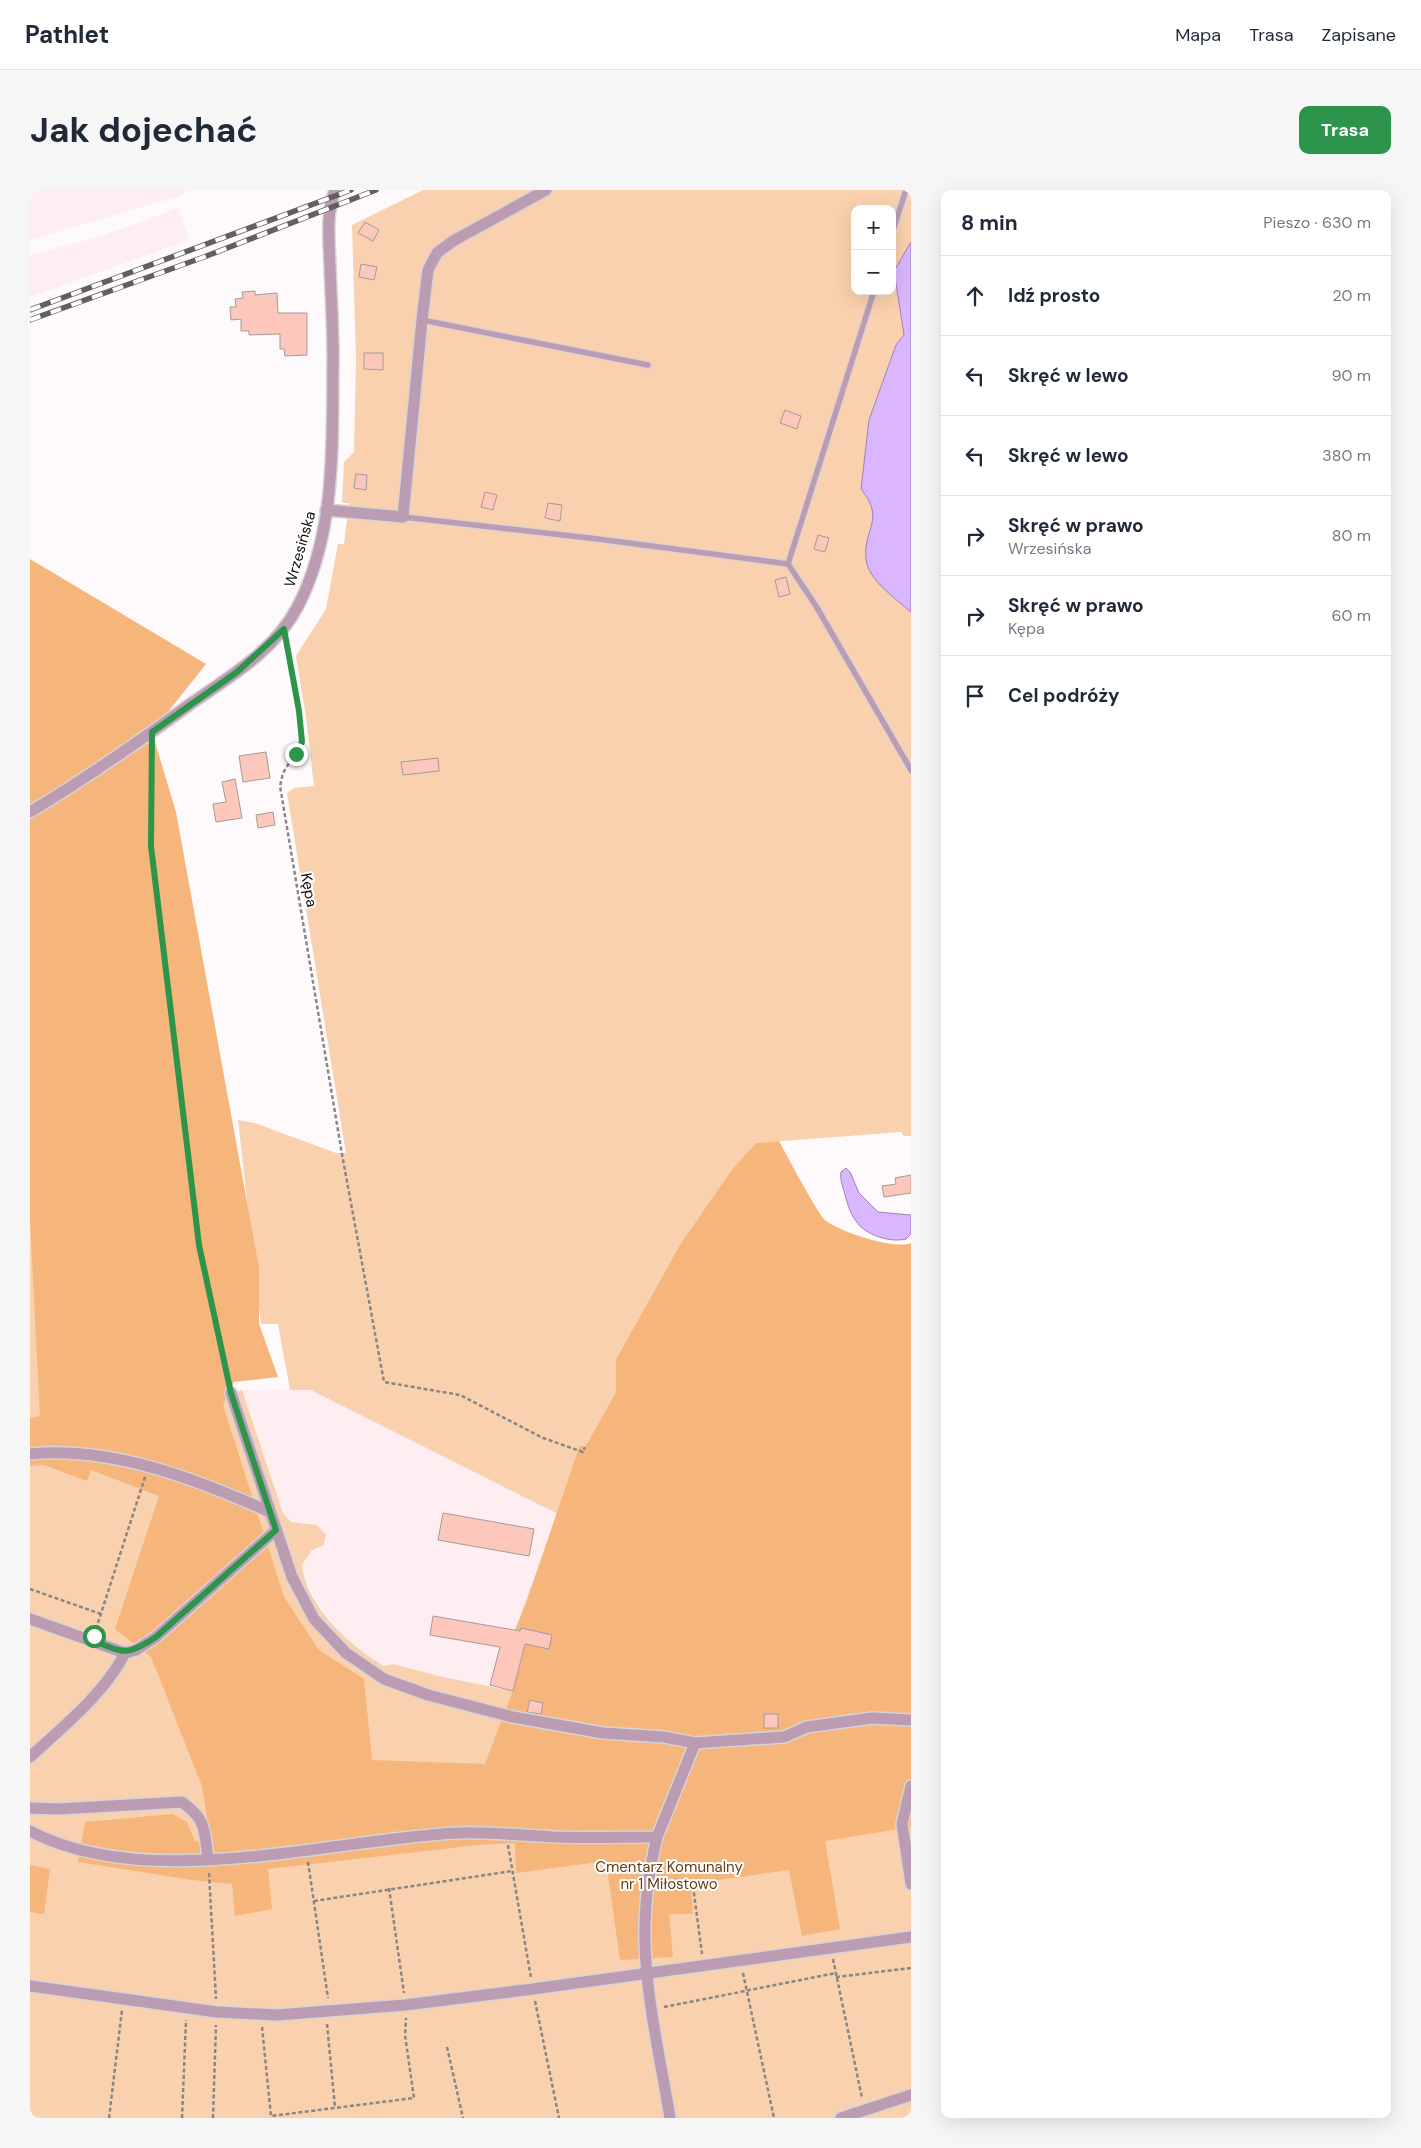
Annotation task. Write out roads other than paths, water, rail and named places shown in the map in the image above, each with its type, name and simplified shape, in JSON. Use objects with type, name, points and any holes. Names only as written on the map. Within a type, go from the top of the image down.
[{"type":"street","name":"Wrzesińska","points":[[30,812],[102,768],[237,672],[284,629],[299,604],[308,583],[326,510],[332,416],[333,340],[329,214],[335,190]]},
{"type":"street","points":[[326,510],[403,517],[428,270],[437,253],[453,241],[546,190]]},
{"type":"street","points":[[231,1393],[292,1576],[314,1619],[346,1653],[384,1679],[428,1695],[513,1717],[603,1733],[664,1737],[695,1743],[784,1737],[806,1727],[872,1718],[911,1720]]},
{"type":"street","points":[[30,1454],[79,1453],[148,1467],[210,1488],[270,1512]]},
{"type":"street","points":[[30,1619],[125,1653],[136,1650],[156,1637],[276,1530]]},
{"type":"street","points":[[30,1757],[74,1716],[116,1670],[125,1653]]},
{"type":"street","points":[[670,2118],[652,2009],[648,1973],[646,1906],[656,1837],[695,1743]]},
{"type":"street","points":[[911,1786],[902,1824],[911,1884]]},
{"type":"street","points":[[30,1808],[58,1809],[182,1802],[198,1813],[204,1830],[208,1859]]},
{"type":"street","points":[[30,1831],[52,1843],[89,1852],[149,1860],[229,1859],[457,1833],[557,1837],[656,1837]]},
{"type":"street","points":[[30,1986],[217,2012],[261,2015],[328,2012],[405,2005],[911,1937]]},
{"type":"street","points":[[840,2118],[911,2095]]},
{"type":"lane","points":[[896,221],[906,190]]},
{"type":"lane","points":[[788,564],[873,295]]},
{"type":"lane","points":[[422,320],[648,365]]},
{"type":"lane","points":[[403,517],[598,539],[788,564],[816,606],[911,770]]},
{"type":"railway","points":[[30,310],[351,190]]},
{"type":"railway","points":[[30,320],[204,257],[376,190]]},
{"type":"park label","name":"Cmentarz Komunalny nr 1 Miłostowo","points":[[669,1876]]}]
